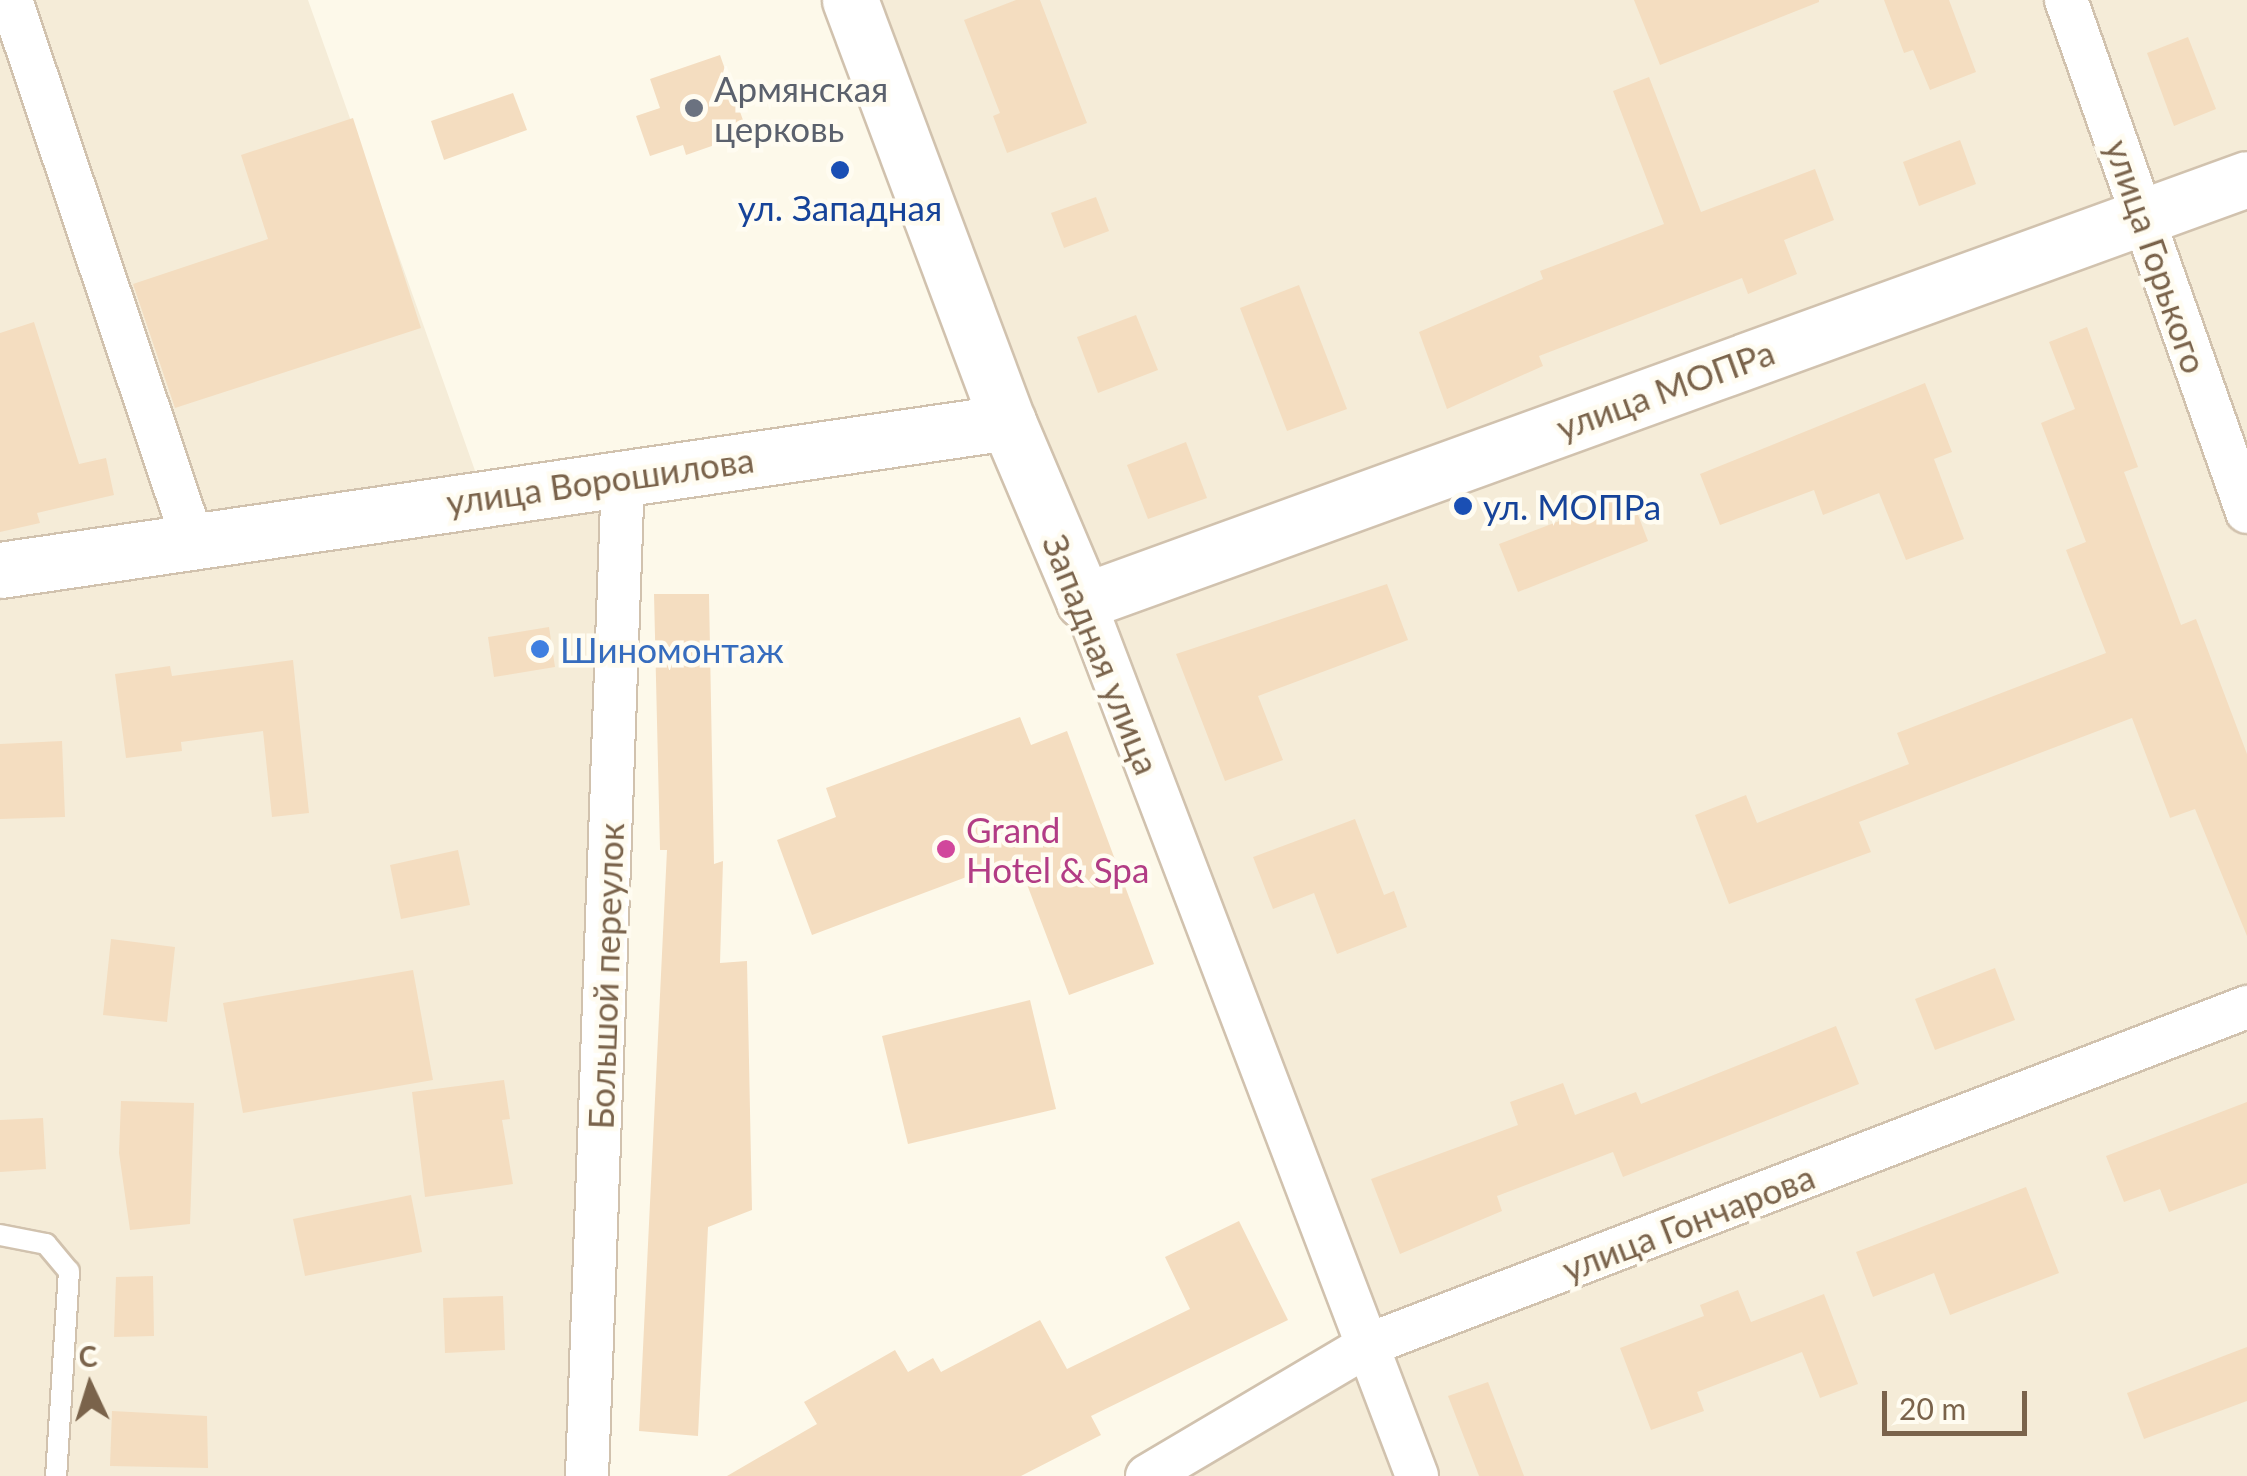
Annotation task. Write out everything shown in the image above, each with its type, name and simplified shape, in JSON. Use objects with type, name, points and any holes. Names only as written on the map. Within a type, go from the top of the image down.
[{"type":"main road","name":"Западная улица","points":[[850,0],[1008,422],[1084,601]]},
{"type":"main road","name":"улица МОПРа","points":[[1084,601],[2247,179]]},
{"type":"main road","name":"улица Ворошилова","points":[[0,570],[1008,422]]},
{"type":"street","points":[[11,0],[192,540]]},
{"type":"street","name":"улица Горького","points":[[2066,0],[2247,512]]},
{"type":"street","name":"Большой переулок","points":[[587,1476],[623,477]]},
{"type":"street","name":"Западная улица","points":[[1084,601],[1418,1476]]},
{"type":"street","name":"улица Гончарова","points":[[1147,1476],[1370,1344],[2247,1007]]},
{"type":"lane","points":[[0,1235],[46,1244],[69,1271],[56,1476]]},
{"type":"shaded area","points":[[0,0],[308,0],[484,496],[623,477],[587,1476],[0,1476]]},
{"type":"shaded area","points":[[850,0],[2247,0],[2247,1476],[1147,1476],[1370,1344]]},
{"type":"building","points":[[1016,0],[1040,0],[1087,123],[1007,153],[993,116],[1000,113],[964,20]]},
{"type":"building","points":[[1634,0],[1819,0],[1819,2],[1660,65]]},
{"type":"building","points":[[1884,0],[1949,0],[1976,72],[1930,90],[1913,50],[1904,53]]},
{"type":"building","points":[[2188,37],[2216,109],[2174,126],[2147,53]]},
{"type":"building","name":"Армянская церковь","points":[[720,55],[744,123],[725,130],[729,140],[686,155],[683,145],[650,156],[636,116],[660,108],[650,79]]},
{"type":"building","points":[[1649,77],[1701,212],[1815,169],[1834,220],[1784,240],[1797,274],[1748,294],[1742,278],[1539,356],[1543,366],[1447,409],[1419,332],[1543,279],[1540,271],[1664,224],[1613,91]]},
{"type":"building","points":[[513,93],[527,130],[444,160],[431,121]]},
{"type":"building","points":[[353,118],[421,328],[175,408],[133,284],[268,239],[241,155]]},
{"type":"building","points":[[1960,140],[1976,184],[1919,206],[1903,162]]},
{"type":"building","points":[[1096,197],[1109,231],[1064,248],[1051,213]]},
{"type":"building","points":[[1299,285],[1347,409],[1287,431],[1240,308]]},
{"type":"building","points":[[1136,315],[1158,370],[1098,393],[1077,337]]},
{"type":"building","points":[[34,322],[79,464],[106,458],[114,495],[37,513],[40,523],[0,532],[0,333]]},
{"type":"building","points":[[2087,327],[2138,467],[2124,472],[2181,625],[2196,619],[2247,754],[2247,936],[2195,809],[2170,818],[2132,718],[1859,822],[1871,852],[1729,904],[1695,815],[1746,795],[1757,823],[1909,764],[1897,733],[2106,653],[2066,550],[2086,542],[2041,423],[2075,409],[2049,342]]},
{"type":"building","points":[[1925,383],[1952,452],[1934,459],[1964,539],[1906,560],[1879,493],[1823,515],[1814,490],[1720,525],[1700,474]]},
{"type":"building","points":[[1186,442],[1207,498],[1148,519],[1127,465]]},
{"type":"building","points":[[1630,494],[1648,541],[1518,592],[1499,544]]},
{"type":"building","points":[[1387,584],[1408,640],[1258,696],[1283,760],[1225,781],[1176,654]]},
{"type":"building","points":[[654,594],[709,594],[714,864],[723,861],[720,963],[747,961],[752,1210],[708,1227],[698,1436],[639,1431],[667,850],[660,850]]},
{"type":"building","points":[[549,627],[555,667],[494,677],[488,637]]},
{"type":"building","points":[[293,660],[309,813],[272,817],[263,731],[181,742],[182,751],[126,758],[115,674],[170,666],[172,676]]},
{"type":"building","name":"Grand Hotel & Spa","points":[[1020,717],[1031,745],[1067,731],[1154,964],[1069,995],[1017,858],[812,935],[777,840],[836,817],[826,788]]},
{"type":"building","points":[[62,741],[65,817],[0,819],[0,744]]},
{"type":"building","points":[[1355,819],[1384,895],[1394,891],[1407,927],[1337,954],[1314,893],[1273,909],[1253,857]]},
{"type":"building","points":[[458,850],[470,905],[401,919],[390,865]]},
{"type":"building","points":[[111,939],[175,947],[167,1022],[103,1015]]},
{"type":"building","points":[[1995,968],[2015,1020],[1935,1050],[1915,999]]},
{"type":"building","points":[[413,970],[433,1080],[243,1113],[223,1003]]},
{"type":"building","points":[[1030,1000],[1056,1109],[908,1144],[882,1036]]},
{"type":"building","points":[[1836,1026],[1859,1084],[1623,1177],[1613,1152],[1497,1196],[1502,1211],[1400,1254],[1371,1179],[1518,1125],[1510,1102],[1563,1083],[1575,1115],[1636,1092],[1641,1104]]},
{"type":"building","points":[[504,1080],[510,1119],[502,1120],[513,1184],[425,1197],[412,1092]]},
{"type":"building","points":[[121,1101],[194,1103],[190,1224],[130,1230],[119,1153]]},
{"type":"building","points":[[2247,1102],[2247,1183],[2169,1212],[2160,1189],[2124,1202],[2106,1156]]},
{"type":"building","points":[[43,1118],[46,1169],[0,1172],[0,1120]]},
{"type":"building","points":[[2026,1187],[2059,1273],[1950,1315],[1934,1273],[1873,1297],[1856,1252]]},
{"type":"building","points":[[411,1195],[422,1252],[305,1276],[293,1219]]},
{"type":"building","points":[[1239,1221],[1288,1320],[1091,1416],[1101,1435],[1021,1476],[727,1476],[817,1424],[804,1402],[895,1350],[908,1372],[933,1358],[941,1372],[1040,1320],[1067,1369],[1190,1309],[1165,1257]]},
{"type":"building","points":[[153,1276],[154,1336],[114,1337],[116,1277]]},
{"type":"building","points":[[1738,1290],[1751,1322],[1824,1294],[1858,1384],[1820,1398],[1802,1352],[1697,1392],[1704,1411],[1651,1430],[1620,1348],[1704,1316],[1700,1305]]},
{"type":"building","points":[[503,1296],[505,1350],[445,1353],[443,1298]]},
{"type":"building","points":[[2247,1347],[2247,1401],[2144,1439],[2127,1393]]},
{"type":"building","points":[[1488,1382],[1524,1476],[1479,1476],[1448,1396]]},
{"type":"building","points":[[112,1411],[207,1416],[208,1468],[110,1466]]},
{"type":"place","name":"Армянская церковь","points":[[694,108]]},
{"type":"place","name":"ул. Западная","points":[[840,170]]},
{"type":"place","name":"ул. МОПРа","points":[[1463,506]]},
{"type":"place","name":"Шиномонтаж","points":[[540,649]]},
{"type":"place","name":"Grand Hotel & Spa","points":[[946,849]]}]
